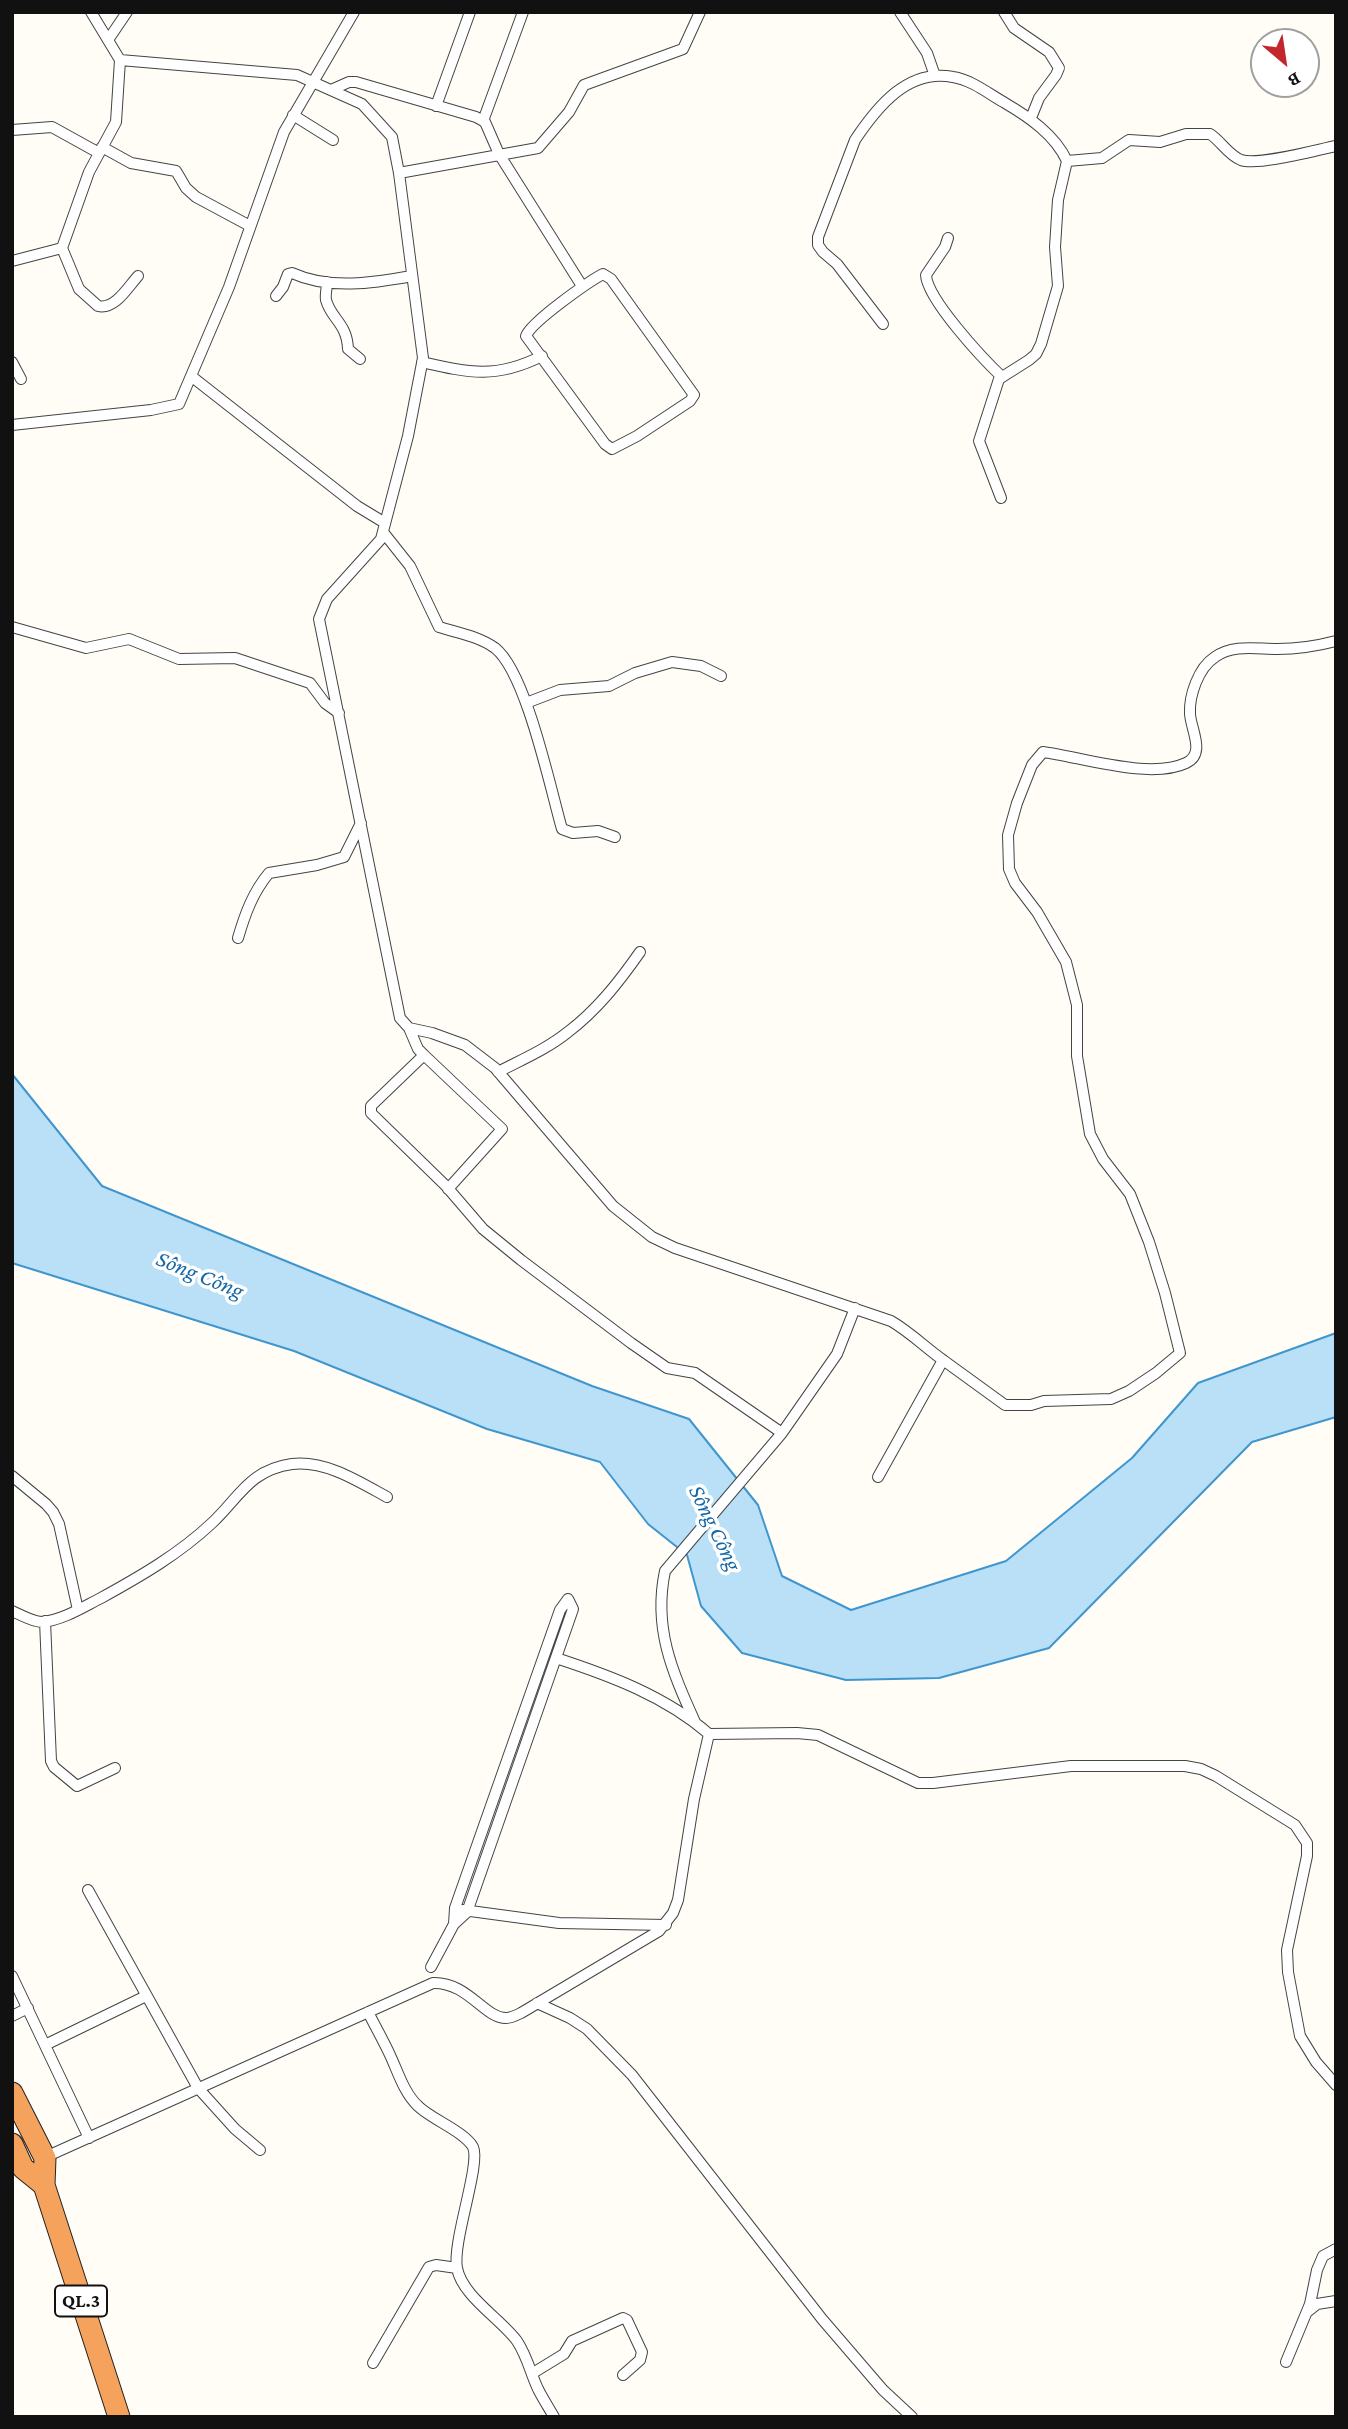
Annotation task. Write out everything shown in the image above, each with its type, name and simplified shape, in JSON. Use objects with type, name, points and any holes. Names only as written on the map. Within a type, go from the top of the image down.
[{"type":"highway","name":"QL.3","points":[[12,2093],[45,2158],[44,2185],[119,2417]]},
{"type":"highway","points":[[12,2144],[23,2168],[44,2185]]},
{"type":"street","points":[[91,12],[120,60],[116,122],[89,172],[62,248],[79,289],[98,306],[108,306],[138,276]]},
{"type":"street","points":[[108,40],[127,12]]},
{"type":"street","points":[[12,425],[151,410],[179,404],[229,287],[276,149],[312,81],[354,12]]},
{"type":"street","points":[[436,106],[470,12]]},
{"type":"street","points":[[523,12],[483,121],[499,154],[582,286]]},
{"type":"street","points":[[399,173],[538,148],[569,112],[584,85],[683,49],[700,12]]},
{"type":"street","points":[[900,12],[927,53],[935,76]]},
{"type":"street","points":[[1004,12],[1014,28],[1049,52],[1059,68],[1038,98],[1031,118]]},
{"type":"street","points":[[120,60],[297,75],[362,104],[392,137],[399,173],[422,362],[408,436],[381,540],[327,599],[318,619],[400,1018],[409,1028],[418,1049],[502,1129],[448,1189]]},
{"type":"street","points":[[883,324],[837,264],[823,252],[818,245],[818,237],[855,140],[863,128],[904,85],[935,76],[953,77],[971,83],[1031,118],[1059,148],[1067,162],[1058,200],[1055,247],[1058,286],[1041,344],[1029,360],[1002,377],[979,442],[1001,498]]},
{"type":"street","points":[[331,90],[349,82],[356,82],[483,121]]},
{"type":"street","points":[[293,115],[333,140]]},
{"type":"street","points":[[12,130],[52,127],[131,163],[176,171],[186,188],[196,197],[250,226]]},
{"type":"street","points":[[1067,162],[1096,160],[1129,141],[1160,142],[1186,134],[1210,134],[1240,160],[1249,161],[1336,146]]},
{"type":"street","points":[[948,238],[926,275],[930,290],[972,345],[1002,377]]},
{"type":"street","points":[[12,261],[62,248]]},
{"type":"street","points":[[276,296],[288,274],[292,273],[308,279],[355,283],[412,276]]},
{"type":"street","points":[[603,274],[611,279],[693,393],[693,397],[637,436],[612,449],[605,444],[542,356],[526,336],[528,331],[582,286],[603,274]]},
{"type":"street","points":[[327,282],[326,299],[341,323],[348,339],[348,349],[360,359]]},
{"type":"street","points":[[422,362],[473,373],[491,373],[542,356]]},
{"type":"street","points":[[12,362],[21,379]]},
{"type":"street","points":[[191,376],[384,527],[410,566],[439,627],[473,636],[506,658],[526,703],[562,830],[573,833],[598,831],[615,836]]},
{"type":"street","points":[[12,627],[86,648],[129,639],[179,659],[234,658],[310,683],[324,703],[339,713]]},
{"type":"street","points":[[409,1028],[465,1045],[498,1072],[613,1206],[652,1237],[675,1248],[898,1325],[1005,1405],[1111,1399],[1156,1373],[1180,1353],[1178,1337],[1130,1194],[1103,1159],[1090,1134],[1077,1056],[1077,1005],[1066,962],[1037,912],[1015,883],[1009,869],[1008,835],[1017,803],[1032,765],[1043,752],[1069,755],[1108,765],[1133,767],[1171,767],[1192,760],[1197,747],[1190,714],[1193,693],[1202,672],[1212,658],[1226,650],[1302,648],[1336,640]]},
{"type":"street","points":[[526,703],[559,690],[609,686],[635,673],[672,662],[701,666],[721,676]]},
{"type":"street","points":[[238,938],[254,894],[269,873],[317,865],[344,857],[361,823]]},
{"type":"street","points":[[498,1072],[567,1033],[602,1002],[640,952]]},
{"type":"street","points":[[424,1055],[370,1110],[448,1189],[483,1229],[667,1368],[695,1373],[782,1433]]},
{"type":"street","points":[[695,1722],[665,1650],[661,1623],[661,1592],[665,1571],[782,1433],[837,1354],[855,1308]]},
{"type":"street","points":[[878,1477],[943,1360]]},
{"type":"street","points":[[12,1611],[39,1622],[78,1610],[163,1563],[215,1521],[234,1496],[257,1476],[284,1466],[293,1464],[325,1467],[387,1497]]},
{"type":"street","points":[[12,1476],[46,1504],[59,1524],[78,1610]]},
{"type":"street","points":[[422,1988],[451,1927],[455,1908],[560,1610],[568,1599],[573,1609],[467,1912],[451,1927]]},
{"type":"street","points":[[45,1621],[51,1761],[54,1767],[77,1786],[115,1768]]},
{"type":"street","points":[[556,1658],[609,1676],[670,1706],[709,1734],[818,1735],[918,1783],[1071,1766],[1185,1766],[1216,1776],[1295,1825],[1307,1843],[1307,1856],[1287,1950],[1288,1972],[1300,2036],[1315,2062],[1336,2085]]},
{"type":"street","points":[[23,2168],[433,1983],[453,1984],[495,2016],[507,2018],[565,1987],[666,1925],[678,1900],[694,1799],[709,1734]]},
{"type":"street","points":[[88,1891],[198,2088],[234,2129],[260,2150]]},
{"type":"street","points":[[455,1908],[467,1912],[559,1923],[666,1925]]},
{"type":"street","points":[[12,1976],[89,2138]]},
{"type":"street","points":[[45,2045],[146,1996]]},
{"type":"street","points":[[537,2003],[587,2029],[632,2075],[822,2319],[883,2390],[912,2417]]},
{"type":"street","points":[[12,2005],[26,2004]]},
{"type":"street","points":[[12,2016],[26,2004]]},
{"type":"street","points":[[368,2012],[407,2093],[418,2106],[474,2149],[475,2157],[466,2197],[457,2267],[478,2303],[487,2313],[502,2322],[530,2361],[539,2390],[554,2417]]},
{"type":"street","points":[[1286,2362],[1307,2312],[1323,2256],[1336,2249]]},
{"type":"street","points":[[373,2363],[429,2267],[457,2267]]},
{"type":"street","points":[[1307,2312],[1317,2304],[1336,2301]]},
{"type":"street","points":[[533,2373],[564,2354],[572,2341],[623,2318],[627,2320],[642,2352],[640,2360],[623,2375]]},
{"type":"water","name":"Sông Công","points":[[12,1074],[102,1186],[592,1386],[689,1419],[758,1505],[782,1576],[851,1610],[1006,1561],[1132,1458],[1198,1383],[1336,1333],[1336,1417],[1252,1442],[1049,1648],[939,1678],[846,1680],[742,1653],[701,1606],[687,1555],[648,1524],[600,1462],[487,1429],[294,1351],[12,1263]]}]
